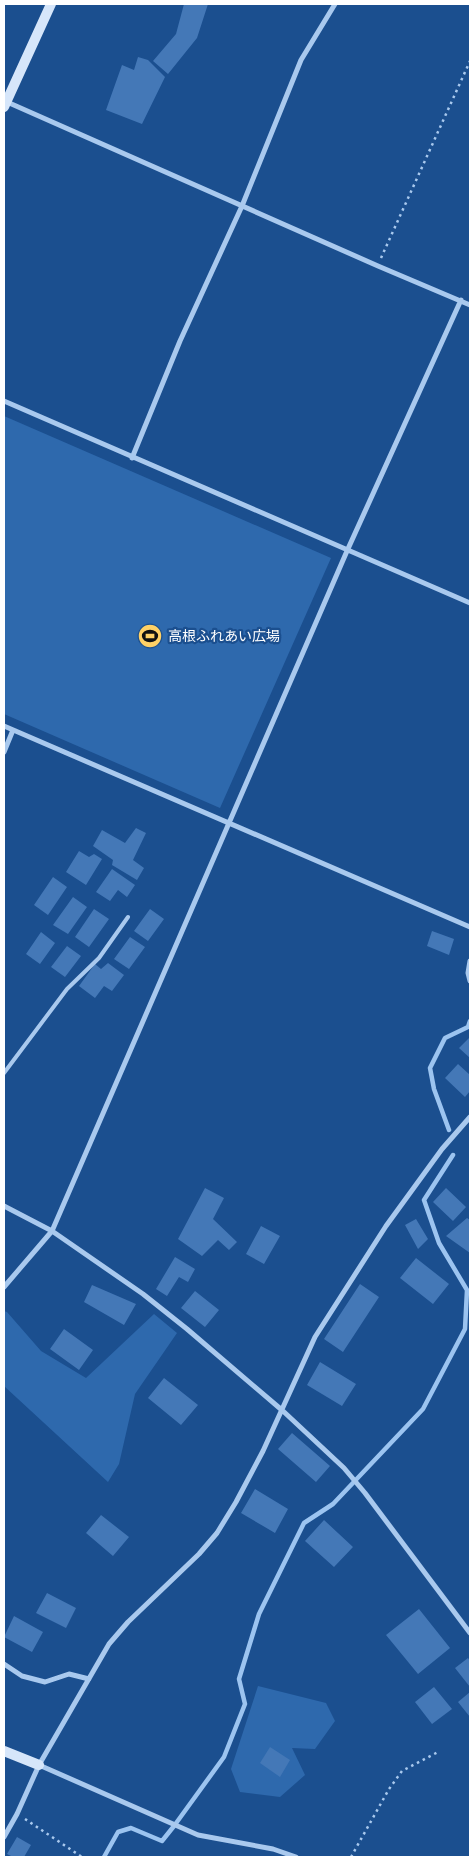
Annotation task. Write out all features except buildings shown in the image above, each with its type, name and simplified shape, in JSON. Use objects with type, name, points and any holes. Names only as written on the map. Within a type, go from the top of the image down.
[{"type":"street","points":[[51,4],[5,100],[378,266],[470,304]]},
{"type":"street","points":[[132,458],[180,341],[242,206],[301,60],[334,4]]},
{"type":"street","points":[[4,1288],[52,1231],[347,551],[461,300]]},
{"type":"street","points":[[4,401],[470,603]]},
{"type":"street","points":[[4,726],[470,927]]},
{"type":"street","points":[[4,752],[14,730]]},
{"type":"street","points":[[470,961],[468,973],[470,981]]},
{"type":"street","points":[[4,1837],[40,1766],[109,1644],[128,1622],[199,1554],[217,1533],[236,1502],[283,1410],[315,1337],[386,1226],[442,1149],[470,1117]]},
{"type":"street","points":[[4,1206],[52,1231],[143,1294],[283,1410],[344,1468],[365,1493],[470,1633]]},
{"type":"street","points":[[4,1664],[22,1676],[45,1682],[69,1674],[88,1679]]},
{"type":"street","points":[[4,1751],[198,1835],[273,1849],[296,1857]]},
{"type":"lane","points":[[4,1074],[67,989],[99,958],[128,917]]},
{"type":"path","points":[[378,266],[470,61]]},
{"type":"path","points":[[351,1857],[389,1788],[402,1770],[438,1752]]},
{"type":"path","points":[[17,1814],[82,1857]]},
{"type":"shaded area","name":"高根ふれあい広場","points":[[4,416],[331,558],[220,808],[4,714]]},
{"type":"shaded area","points":[[4,1311],[7,1312],[41,1351],[86,1378],[154,1314],[177,1333],[135,1394],[119,1464],[108,1482],[4,1386]]},
{"type":"shaded area","points":[[258,1686],[326,1703],[335,1721],[315,1749],[292,1748],[305,1775],[280,1797],[240,1792],[231,1769]]},
{"type":"waterway","points":[[449,1130],[434,1089],[430,1068],[445,1038],[468,1027],[470,1021]]},
{"type":"waterway","points":[[104,1857],[118,1832],[131,1828],[162,1841],[224,1757],[245,1704],[239,1679],[259,1614],[304,1523],[333,1504],[423,1409],[465,1329],[467,1290],[439,1243],[424,1200],[453,1155]]},
{"type":"place","name":"高根ふれあい広場","points":[[150,636]]}]
